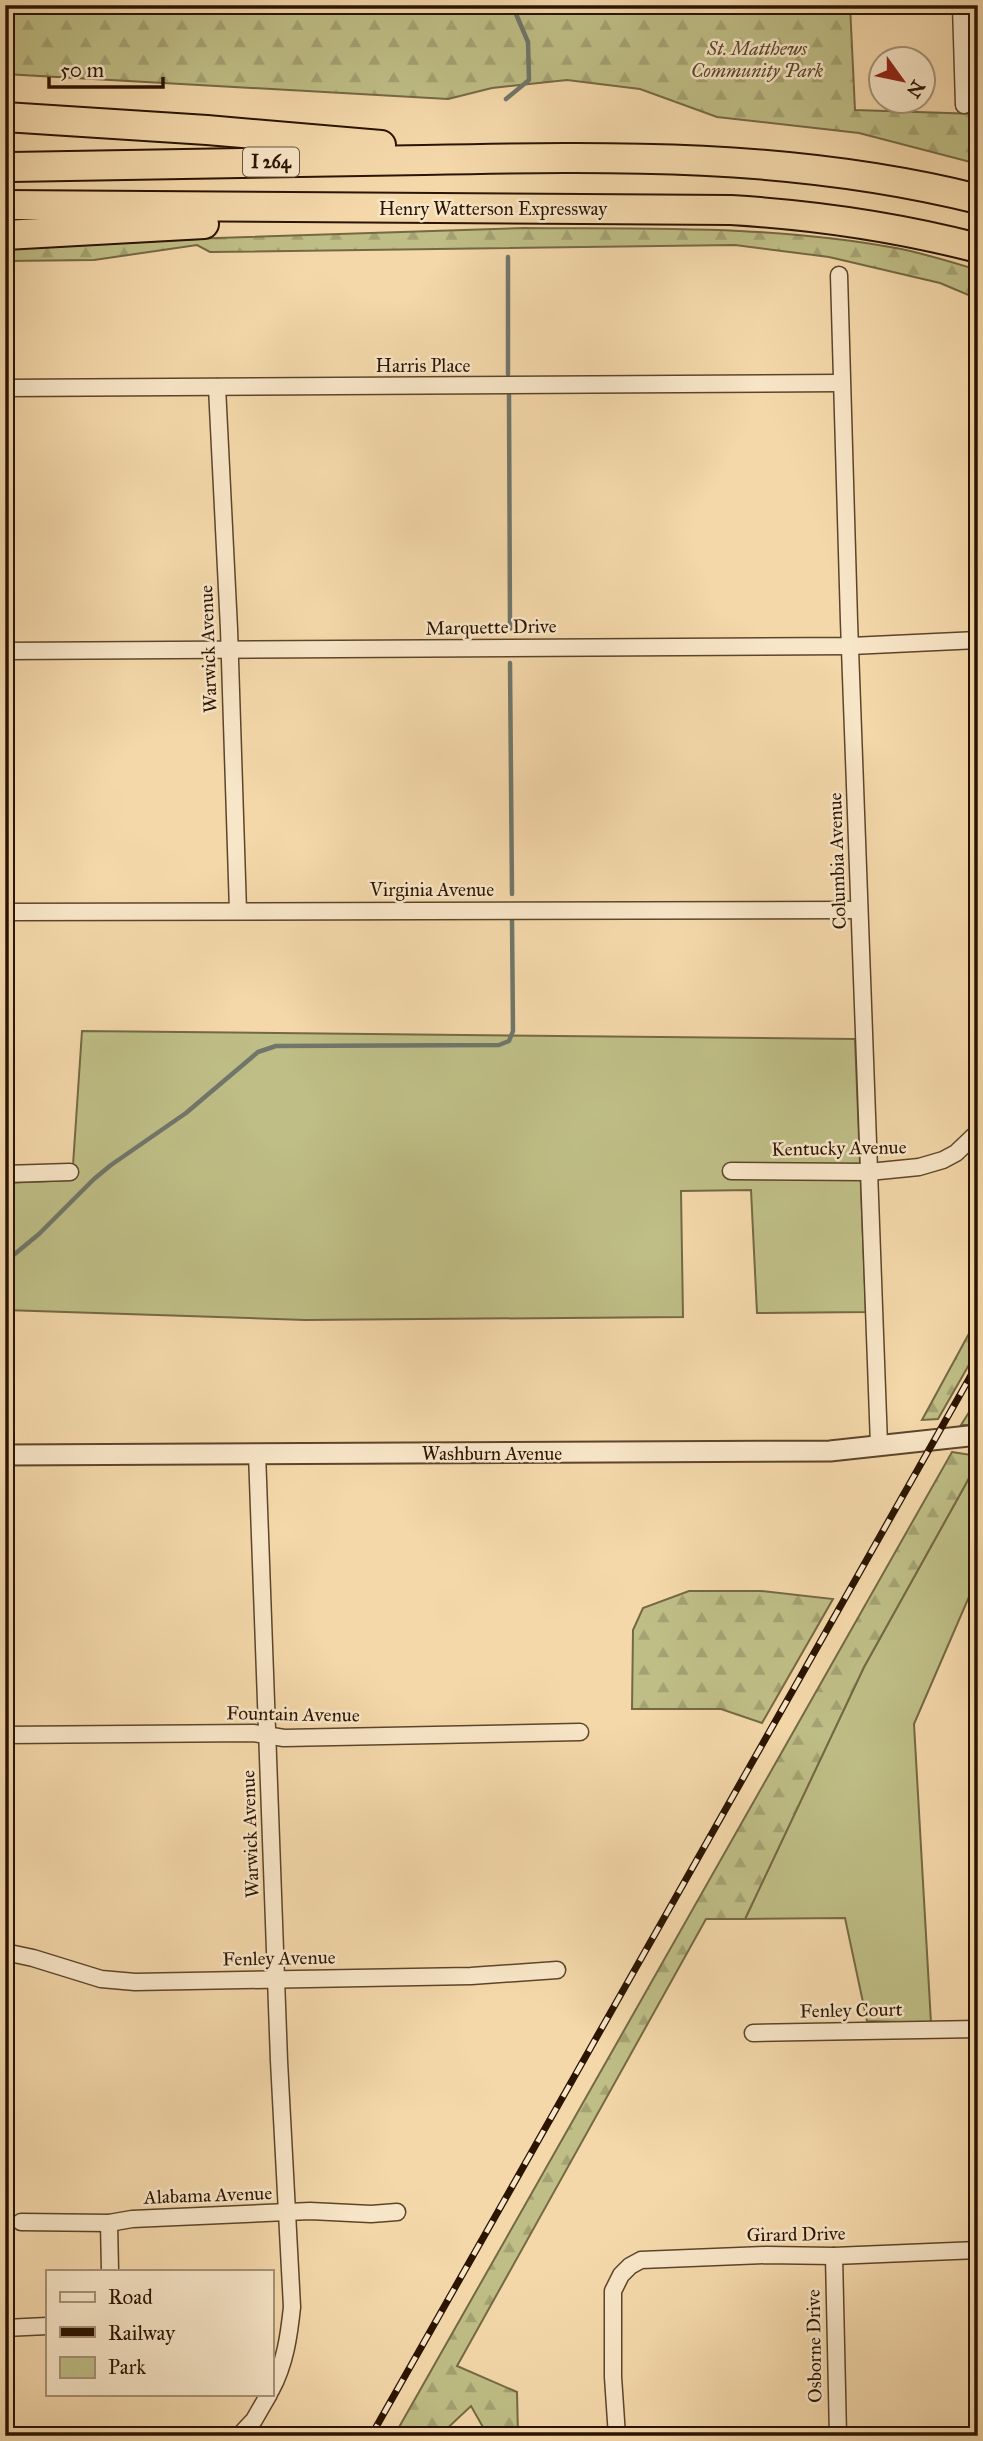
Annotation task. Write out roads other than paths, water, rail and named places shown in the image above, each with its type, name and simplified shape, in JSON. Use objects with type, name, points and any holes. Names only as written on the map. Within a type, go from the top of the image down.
[{"type":"highway","points":[[5,117],[207,130],[537,158]]},
{"type":"highway","name":"I 264","points":[[5,167],[537,158],[665,159],[763,163],[888,179],[978,199]]},
{"type":"highway","name":"Henry Watterson Expressway","points":[[5,205],[689,208],[779,213],[869,225],[978,248]]},
{"type":"highway","points":[[5,235],[507,209]]},
{"type":"street","points":[[961,5],[964,105]]},
{"type":"street","name":"Columbia Avenue","points":[[839,275],[878,1446]]},
{"type":"street","name":"Harris Place","points":[[5,388],[841,383]]},
{"type":"street","name":"Warwick Avenue","points":[[217,387],[237,911]]},
{"type":"street","name":"Marquette Drive","points":[[5,651],[851,646],[978,640]]},
{"type":"street","name":"Virginia Avenue","points":[[5,912],[859,910]]},
{"type":"street","name":"Kentucky Avenue","points":[[731,1171],[869,1172],[919,1167],[943,1160],[964,1148],[978,1132]]},
{"type":"street","points":[[5,1174],[70,1172]]},
{"type":"street","name":"Washburn Avenue","points":[[5,1455],[816,1451],[978,1435]]},
{"type":"street","name":"Warwick Avenue","points":[[257,1453],[279,2061],[292,2307],[288,2343],[273,2386]]},
{"type":"street","name":"Fountain Avenue","points":[[5,1735],[267,1735],[284,1738],[580,1732]]},
{"type":"street","name":"Fenley Avenue","points":[[5,1952],[84,1975],[117,1981],[471,1976],[557,1970]]},
{"type":"street","name":"Fenley Court","points":[[753,2033],[978,2029]]},
{"type":"street","name":"Alabama Avenue","points":[[21,2222],[109,2223],[132,2219],[310,2211],[371,2214],[397,2212]]},
{"type":"street","points":[[109,2223],[110,2270]]},
{"type":"street","name":"Girard Drive","points":[[617,2436],[613,2376],[613,2291],[621,2275],[641,2260],[766,2255],[834,2256],[978,2249]]},
{"type":"street","name":"Osborne Drive","points":[[834,2256],[838,2436]]},
{"type":"street","points":[[5,2328],[46,2326]]},
{"type":"street","name":"Warwick Avenue","points":[[239,2436],[254,2420],[268,2396]]},
{"type":"waterway","points":[[506,99],[529,80],[528,42],[516,14],[517,5]]},
{"type":"waterway","points":[[508,257],[508,374]]},
{"type":"waterway","points":[[509,395],[510,629]]},
{"type":"waterway","points":[[510,663],[512,894]]},
{"type":"waterway","points":[[5,1262],[39,1234],[94,1179],[186,1113],[258,1052],[276,1046],[499,1045],[509,1041],[513,1031],[512,919]]},
{"type":"railway","points":[[371,2436],[978,1363]]},
{"type":"park label","name":"St. Matthews Community Park","points":[[757,59]]}]
